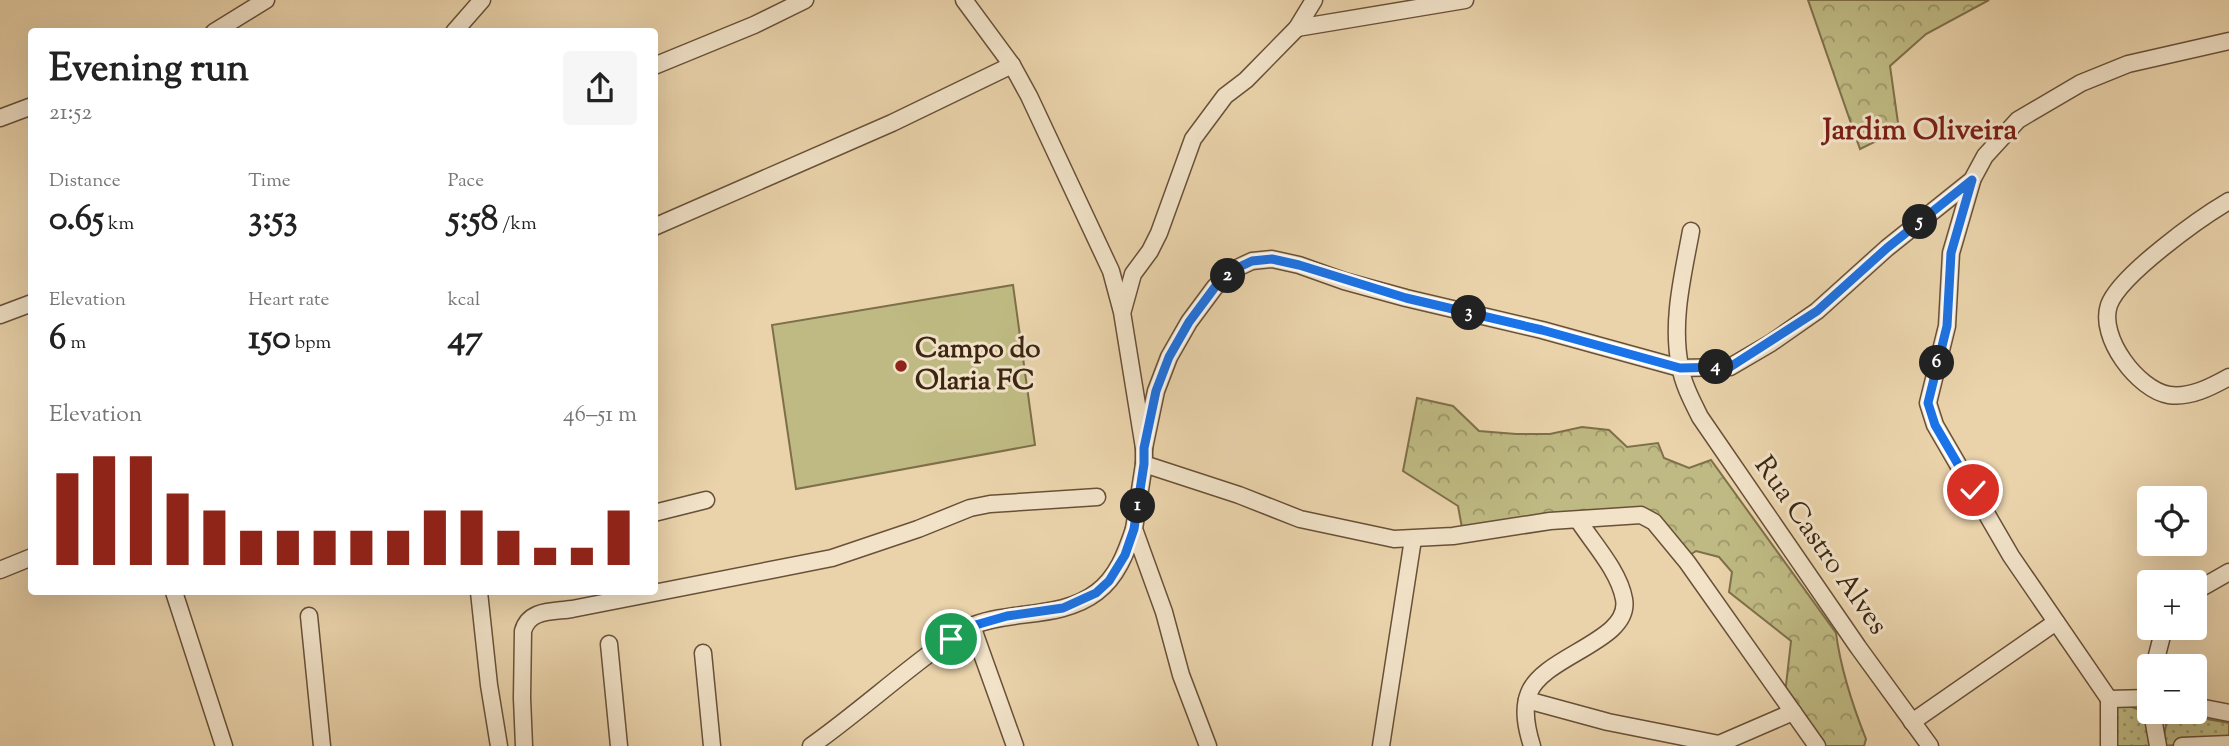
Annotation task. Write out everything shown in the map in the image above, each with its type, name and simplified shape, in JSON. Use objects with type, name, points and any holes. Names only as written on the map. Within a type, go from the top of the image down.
[{"type":"street","points":[[220,28],[266,0]]},
{"type":"street","points":[[458,28],[482,0]]},
{"type":"street","points":[[658,64],[754,25],[805,0]]},
{"type":"street","points":[[964,0],[1012,65],[1100,243],[1122,313],[1144,456]]},
{"type":"street","points":[[1122,313],[1133,274],[1159,233],[1193,139],[1225,96],[1246,80],[1297,28],[1314,0]]},
{"type":"street","points":[[1297,28],[1465,0]]},
{"type":"street","points":[[2109,746],[2109,699],[1997,532],[1935,425],[1928,403],[1947,326],[1951,253],[1972,180],[1985,156],[2018,120],[2081,83],[2128,64],[2229,41]]},
{"type":"street","points":[[658,225],[892,123],[1012,65]]},
{"type":"street","points":[[0,118],[28,108]]},
{"type":"street","points":[[811,746],[918,663],[972,626],[1007,616],[1063,608],[1096,593],[1109,581],[1125,555],[1134,529],[1156,391],[1169,357],[1189,322],[1215,287],[1237,268],[1252,261],[1272,259],[1406,298],[1542,330],[1680,368],[1730,367],[1817,311],[1887,248],[1972,180]]},
{"type":"street","points":[[2229,201],[2161,250],[2130,278],[2109,305],[2107,321],[2110,335],[2124,361],[2143,382],[2156,391],[2184,395],[2210,387],[2229,377]]},
{"type":"street","name":"Rua Castro Alves","points":[[1691,231],[1679,298],[1676,341],[1680,368],[1688,392],[1700,417],[1858,648],[1930,746]]},
{"type":"street","points":[[0,315],[28,304]]},
{"type":"street","points":[[1144,456],[1300,519],[1368,535],[1413,539],[1642,515],[1654,522],[1687,562],[1817,746]]},
{"type":"street","points":[[658,592],[832,558],[970,508],[990,504],[1097,497]]},
{"type":"street","points":[[658,512],[706,500]]},
{"type":"street","points":[[1532,746],[1525,718],[1527,700],[1534,683],[1547,671],[1611,630],[1625,611],[1622,589],[1578,520]]},
{"type":"street","points":[[1134,529],[1164,612],[1181,676],[1208,746]]},
{"type":"street","points":[[1381,746],[1413,539]]},
{"type":"street","points":[[0,570],[28,559]]},
{"type":"street","points":[[2207,585],[2229,572]]},
{"type":"street","points":[[175,595],[224,746]]},
{"type":"street","points":[[479,595],[499,746]]},
{"type":"street","points":[[524,746],[523,631],[526,621],[537,614],[643,595]]},
{"type":"street","points":[[309,616],[322,746]]},
{"type":"street","points":[[1912,722],[2056,622]]},
{"type":"street","points":[[972,626],[1015,746]]},
{"type":"street","points":[[609,644],[619,746]]},
{"type":"street","points":[[703,653],[712,746]]},
{"type":"street","points":[[2109,699],[2137,698]]},
{"type":"street","points":[[1527,700],[1608,722],[1719,744],[1793,712]]},
{"type":"street","points":[[2207,709],[2229,713]]},
{"type":"street","points":[[2154,724],[2158,746]]},
{"type":"street","points":[[2182,746],[2229,744]]},
{"type":"green space","points":[[1808,0],[1989,0],[1926,34],[1890,66],[1899,130],[1860,149]]},
{"type":"green space","name":"Campo do Olaria FC","points":[[1013,285],[1035,445],[796,489],[772,325]]},
{"type":"green space","points":[[1417,398],[1453,406],[1479,431],[1550,434],[1582,427],[1609,430],[1627,447],[1658,443],[1664,458],[1689,468],[1711,460],[1836,633],[1848,687],[1866,739],[1864,746],[1824,746],[1785,694],[1791,641],[1729,592],[1732,572],[1719,557],[1696,551],[1687,557],[1654,520],[1462,528],[1458,506],[1403,471]]},
{"type":"green space","points":[[2127,705],[2137,709],[2137,724],[2148,724],[2151,746],[2113,746],[2114,711]]},
{"type":"green space","points":[[2207,719],[2229,723],[2229,741],[2162,746],[2166,725],[2207,724]]},
{"type":"place","name":"Campo do Olaria FC","points":[[901,366]]},
{"type":"district","name":"Jardim Oliveira","points":[[1920,131]]},
{"type":"route","points":[[951,639],[972,626],[1007,616],[1063,608],[1096,593],[1109,581],[1125,555],[1134,529],[1144,448],[1156,391],[1169,357],[1189,322],[1215,287],[1237,268],[1252,261],[1272,259],[1299,265],[1406,298],[1542,330],[1680,368],[1730,367],[1817,311],[1887,248],[1972,180],[1951,253],[1947,326],[1928,403],[1935,425],[1973,490]]}]
